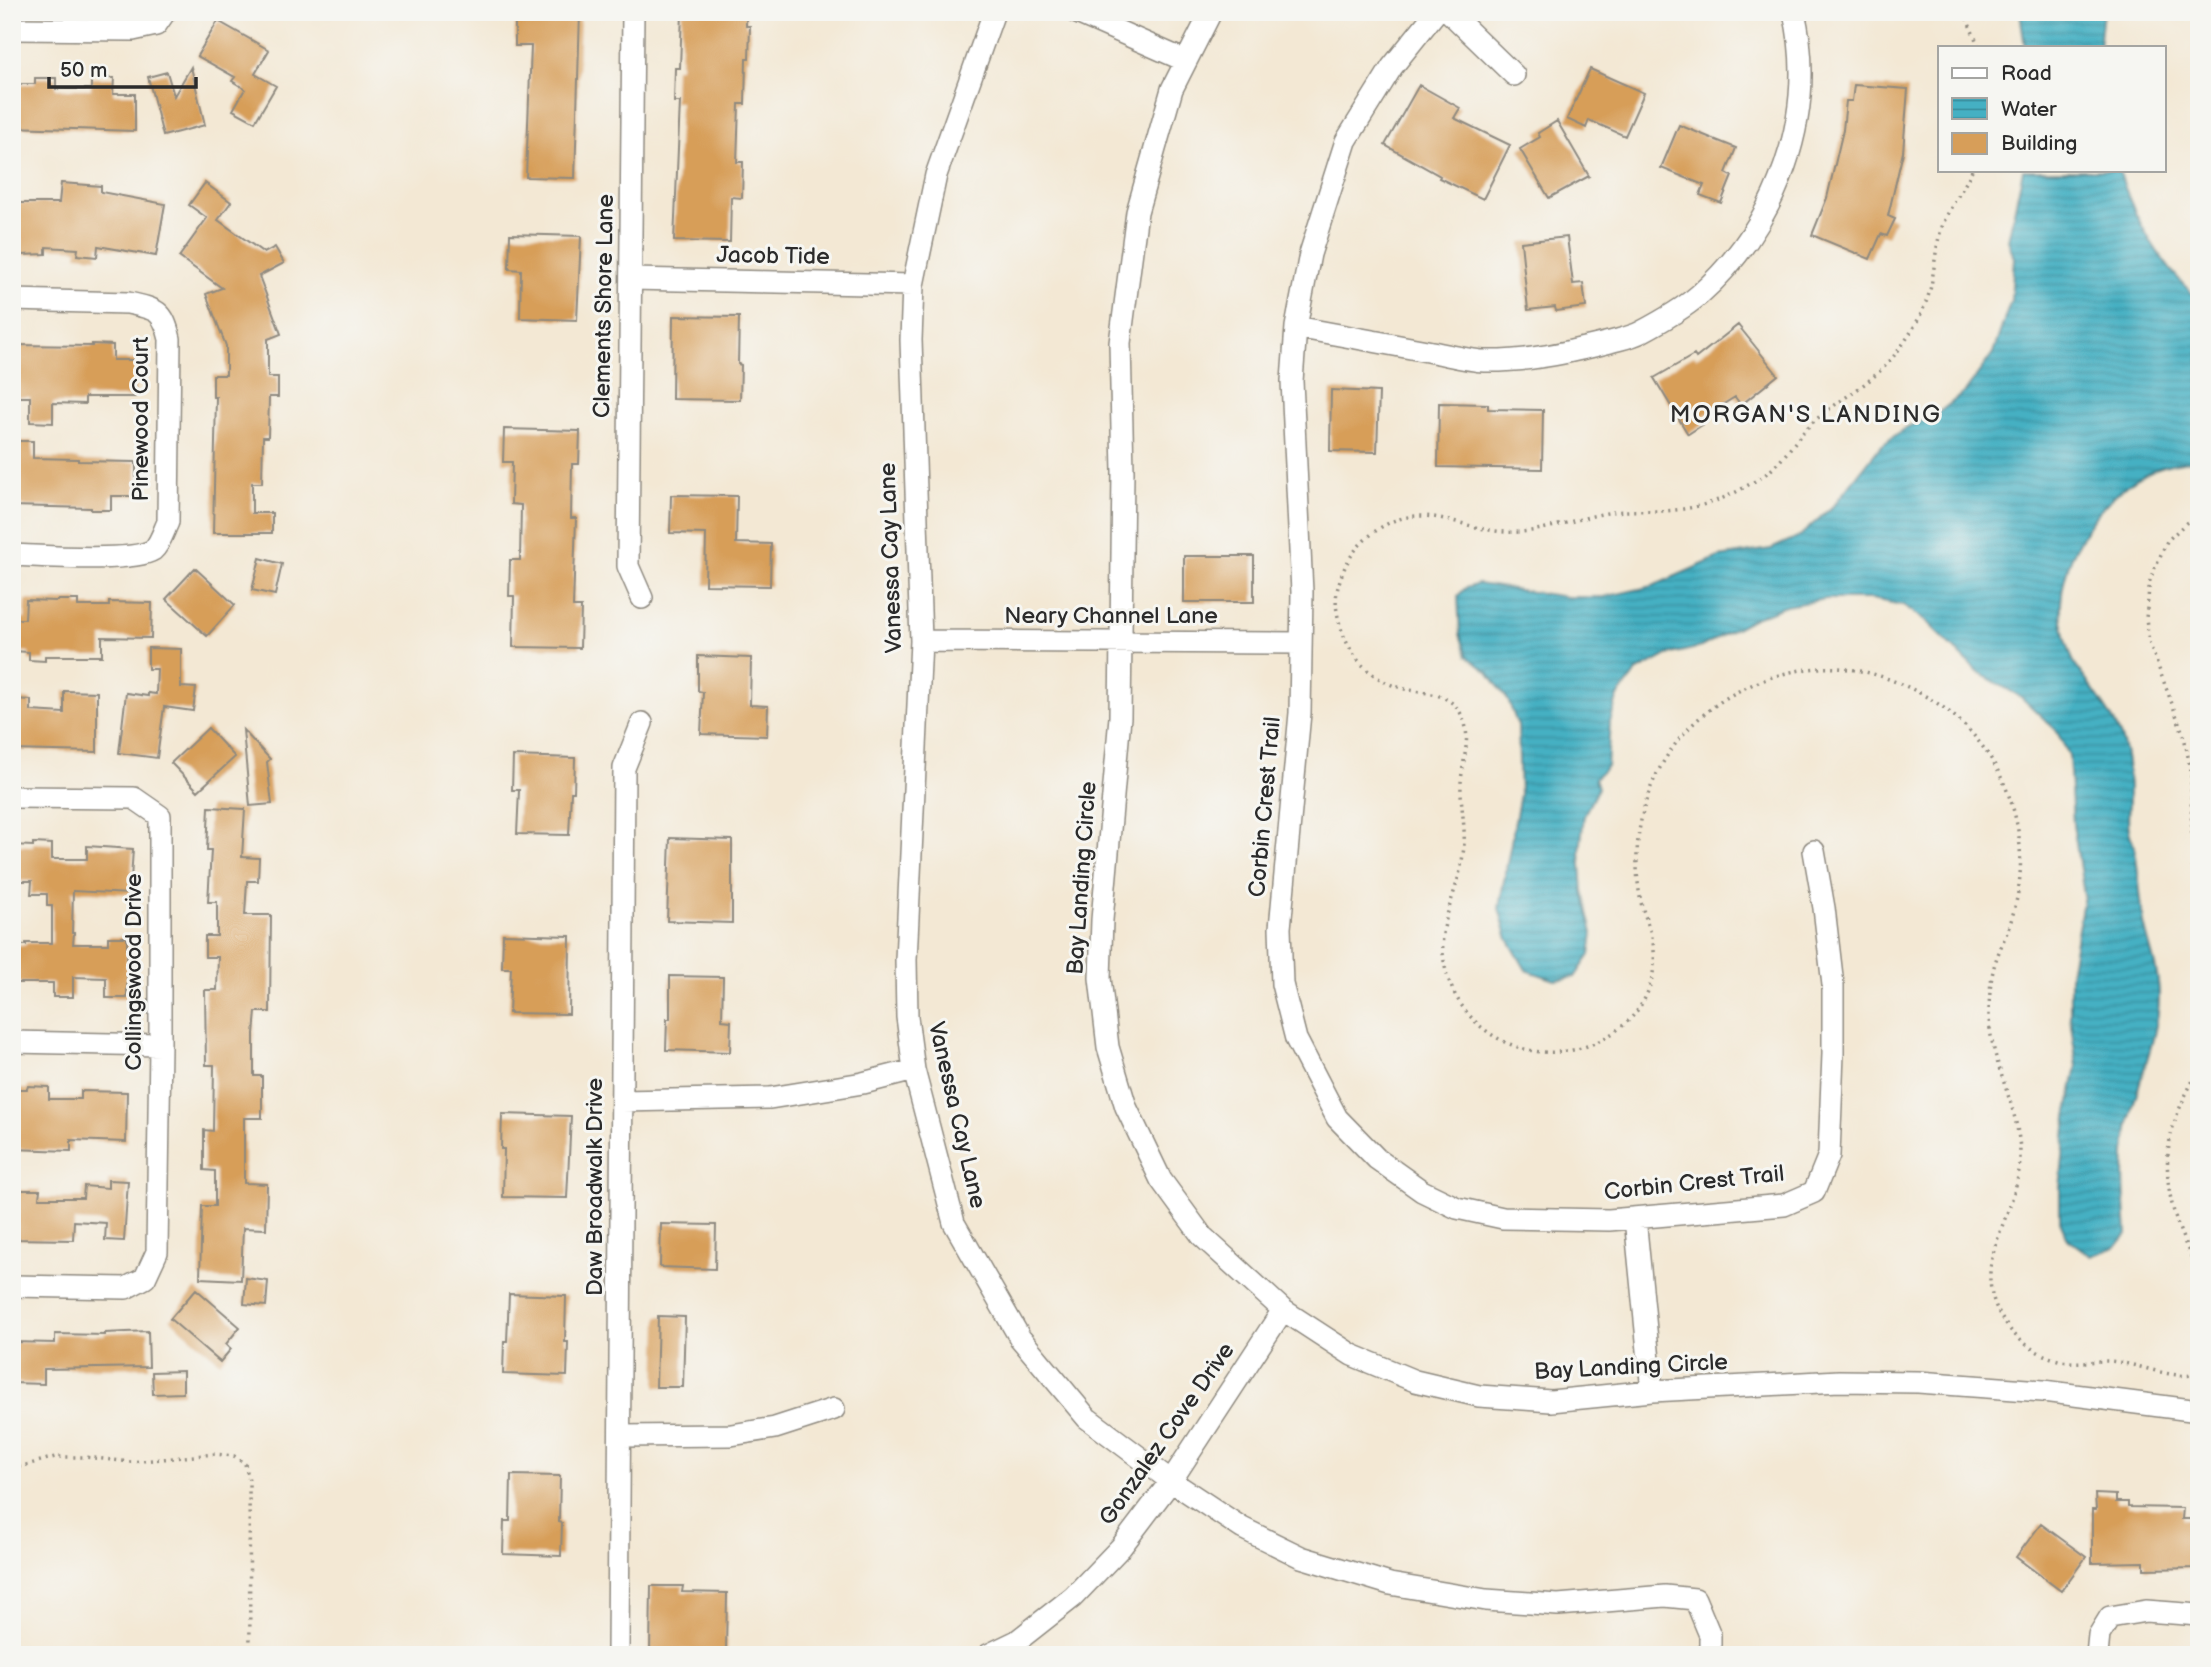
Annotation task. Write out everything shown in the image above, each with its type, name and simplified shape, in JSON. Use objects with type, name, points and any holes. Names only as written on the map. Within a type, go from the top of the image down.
[{"type":"street","points":[[12,29],[133,30],[156,24],[165,12]]},
{"type":"street","name":"Clements Shore Lane","points":[[633,12],[628,566],[642,598]]},
{"type":"street","name":"Vanessa Cay Lane","points":[[994,12],[936,175],[913,285],[911,340],[921,641],[906,960],[907,1017],[915,1070],[954,1223],[1020,1338],[1087,1418],[1171,1481],[1242,1528],[1301,1557],[1390,1584],[1486,1600],[1558,1605],[1665,1596],[1695,1600],[1710,1635],[1710,1655]]},
{"type":"street","points":[[1075,12],[1186,61]]},
{"type":"street","name":"Bay Landing Circle","points":[[1211,12],[1172,89],[1137,212],[1120,343],[1123,472],[1120,717],[1102,920],[1100,978],[1108,1047],[1126,1107],[1161,1180],[1202,1236],[1283,1310],[1352,1355],[1415,1381],[1479,1396],[1551,1401],[1652,1391],[1839,1381],[1918,1382],[2043,1391],[2199,1411]]},
{"type":"street","name":"Corbin Crest Trail","points":[[1436,12],[1392,67],[1346,141],[1310,254],[1296,327],[1292,381],[1302,592],[1300,713],[1280,928],[1282,984],[1296,1040],[1337,1118],[1377,1159],[1422,1191],[1457,1208],[1503,1218],[1635,1219],[1784,1205],[1814,1192],[1829,1155],[1833,985],[1815,851]]},
{"type":"street","points":[[1448,12],[1514,75]]},
{"type":"street","points":[[1296,327],[1483,361],[1531,358],[1578,350],[1638,334],[1698,296],[1739,254],[1769,206],[1785,166],[1799,116],[1801,39],[1794,12]]},
{"type":"street","name":"Jacob Tide","points":[[631,279],[913,285]]},
{"type":"street","name":"Pinewood Court","points":[[12,300],[128,303],[146,306],[166,320],[170,339],[167,522],[155,548],[142,555],[124,557],[12,555]]},
{"type":"street","name":"Neary Channel Lane","points":[[921,641],[1301,643]]},
{"type":"street","name":"Daw Broadwalk Drive","points":[[618,1655],[624,768],[642,723]]},
{"type":"street","name":"Collingswood Drive","points":[[12,797],[134,798],[160,816],[158,1252],[145,1278],[126,1288],[12,1286]]},
{"type":"street","points":[[12,1042],[160,1045]]},
{"type":"street","points":[[622,1101],[770,1098],[863,1083],[915,1070]]},
{"type":"street","points":[[1635,1219],[1652,1391]]},
{"type":"street","name":"Gonzalez Cove Drive","points":[[988,1655],[1021,1648],[1121,1547],[1171,1481],[1283,1310]]},
{"type":"street","points":[[621,1436],[731,1435],[775,1428],[834,1409]]},
{"type":"street","points":[[2097,1655],[2099,1635],[2110,1617],[2146,1611],[2199,1615]]},
{"type":"path","points":[[1964,12],[1979,46]]},
{"type":"path","points":[[1971,172],[1943,224],[1929,293],[1918,320],[1894,357],[1868,383],[1830,407],[1807,428],[1774,468],[1715,502],[1691,508],[1617,512],[1543,529],[1498,532],[1436,516],[1416,515],[1398,519],[1377,529],[1350,556],[1338,587],[1338,618],[1349,650],[1373,674],[1404,689],[1443,697],[1454,704],[1466,724],[1461,780],[1463,854],[1441,947],[1454,996],[1473,1020],[1504,1042],[1527,1050],[1549,1053],[1570,1051],[1592,1044],[1623,1026],[1637,1011],[1647,993],[1655,960],[1653,940],[1640,901],[1637,842],[1645,798],[1667,757],[1694,722],[1714,706],[1735,693],[1772,678],[1834,667],[1860,669],[1883,676],[1910,687],[1957,716],[1991,756],[2002,779],[2019,827],[2021,850],[2018,890],[2013,914],[1993,971],[1989,1016],[1997,1063],[2015,1115],[2020,1158],[2013,1199],[1996,1245],[1989,1279],[1998,1314],[2018,1339],[2050,1357],[2066,1362],[2129,1363],[2186,1377],[2199,1374]]},
{"type":"path","points":[[2199,515],[2167,541],[2150,579],[2146,618],[2149,642],[2176,710],[2187,748],[2191,772],[2192,865],[2199,897]]},
{"type":"path","points":[[2199,1069],[2171,1132],[2168,1170],[2175,1217],[2189,1254],[2199,1271]]},
{"type":"path","points":[[12,1469],[55,1457],[131,1462],[215,1454],[234,1456],[245,1464],[249,1480],[250,1655]]},
{"type":"water","points":[[2020,12],[2103,12],[2099,46],[2025,46]]},
{"type":"water","points":[[2023,172],[2120,172],[2132,206],[2150,240],[2173,272],[2199,300],[2199,461],[2172,464],[2147,473],[2124,487],[2104,506],[2087,528],[2074,552],[2065,577],[2061,603],[2063,629],[2072,658],[2114,721],[2125,751],[2129,780],[2128,826],[2135,850],[2144,923],[2159,987],[2156,1026],[2131,1114],[2126,1144],[2124,1188],[2127,1234],[2116,1247],[2091,1256],[2068,1239],[2060,1221],[2060,1188],[2067,1117],[2077,1066],[2070,1017],[2070,974],[2084,895],[2073,824],[2069,755],[2056,730],[2021,697],[1979,673],[1926,621],[1903,605],[1871,599],[1826,599],[1785,606],[1752,619],[1701,647],[1667,655],[1636,672],[1617,698],[1610,722],[1607,766],[1595,778],[1598,788],[1584,815],[1580,851],[1583,892],[1593,933],[1590,955],[1575,977],[1555,980],[1526,970],[1508,939],[1499,908],[1520,794],[1518,726],[1508,700],[1488,672],[1467,656],[1460,634],[1458,596],[1465,588],[1478,584],[1567,597],[1604,597],[1653,586],[1719,557],[1771,549],[1800,536],[1833,506],[1880,447],[1905,428],[1937,414],[1966,391],[1993,353],[2011,300],[2014,258],[2008,240]]},
{"type":"building","points":[[515,12],[580,12],[575,178],[526,177],[531,46],[515,46]]},
{"type":"building","points":[[682,12],[746,12],[746,26],[750,26],[745,104],[739,104],[737,162],[743,162],[742,198],[731,197],[730,242],[674,241],[680,102],[674,102],[675,68],[680,68]]},
{"type":"building","points":[[218,21],[269,50],[255,74],[276,86],[255,122],[233,110],[245,89],[232,81],[235,77],[197,56]]},
{"type":"building","points":[[191,67],[205,125],[163,136],[148,77],[167,72],[174,96]]},
{"type":"building","points":[[1590,69],[1644,93],[1625,136],[1589,120],[1586,128],[1567,119]]},
{"type":"building","points":[[35,78],[56,78],[56,89],[91,89],[91,78],[114,78],[113,94],[135,94],[135,131],[12,127],[12,84],[35,84]]},
{"type":"building","points":[[1419,85],[1460,108],[1454,118],[1510,145],[1483,199],[1439,178],[1440,176],[1385,145]]},
{"type":"building","points":[[1854,85],[1908,89],[1903,152],[1888,216],[1895,219],[1887,236],[1881,234],[1870,259],[1812,235],[1827,198],[1843,130],[1846,101],[1852,101]]},
{"type":"building","points":[[1557,121],[1589,176],[1549,198],[1520,149],[1540,137],[1538,133]]},
{"type":"building","points":[[1679,125],[1736,148],[1726,173],[1732,176],[1721,203],[1700,195],[1704,185],[1661,168]]},
{"type":"building","points":[[61,183],[101,186],[101,192],[165,204],[156,256],[98,246],[97,257],[77,255],[78,249],[46,247],[46,254],[21,255],[21,239],[12,240],[12,203],[59,203]]},
{"type":"building","points":[[205,183],[231,202],[218,220],[264,253],[275,247],[284,263],[259,276],[281,334],[268,339],[268,377],[278,377],[278,397],[269,397],[268,437],[263,437],[262,483],[252,483],[252,513],[272,513],[272,533],[213,533],[216,397],[213,397],[213,375],[226,375],[226,346],[206,294],[222,288],[179,257],[207,218],[189,205]]},
{"type":"building","points":[[510,234],[581,236],[577,320],[520,318],[521,270],[509,269]]},
{"type":"building","points":[[1567,237],[1573,284],[1583,283],[1586,307],[1556,311],[1555,307],[1528,310],[1521,242]]},
{"type":"building","points":[[673,316],[739,317],[740,400],[672,399]]},
{"type":"building","points":[[1738,325],[1778,375],[1741,405],[1735,397],[1704,416],[1707,422],[1688,434],[1654,378],[1694,355],[1696,358]]},
{"type":"building","points":[[12,345],[113,345],[113,360],[135,360],[135,397],[85,397],[85,404],[53,403],[53,423],[30,422],[30,397],[12,397]]},
{"type":"building","points":[[1331,390],[1379,392],[1377,452],[1330,451]]},
{"type":"building","points":[[1439,403],[1488,404],[1488,409],[1543,410],[1542,469],[1438,467]]},
{"type":"building","points":[[504,429],[580,431],[579,464],[572,464],[571,518],[576,518],[573,607],[581,607],[580,648],[513,647],[514,596],[509,596],[510,560],[520,560],[521,505],[511,504],[512,462],[503,462]]},
{"type":"building","points":[[12,441],[33,441],[33,458],[136,462],[136,496],[111,496],[111,510],[12,506]]},
{"type":"building","points":[[671,495],[737,496],[736,543],[771,544],[770,586],[705,585],[706,534],[670,533]]},
{"type":"building","points":[[1184,556],[1254,556],[1254,602],[1184,602]]},
{"type":"building","points":[[260,558],[282,564],[275,595],[252,590]]},
{"type":"building","points":[[195,568],[235,605],[207,636],[166,599]]},
{"type":"building","points":[[26,600],[78,600],[78,606],[109,606],[109,602],[152,603],[151,638],[102,637],[102,656],[45,656],[45,661],[29,660],[29,652],[12,651],[12,619],[25,619]]},
{"type":"building","points":[[148,648],[181,649],[181,687],[196,688],[193,711],[164,707],[157,758],[119,753],[126,693],[148,696],[148,693],[156,694],[157,669],[148,669]]},
{"type":"building","points":[[698,656],[751,658],[750,705],[768,706],[767,736],[701,734],[703,692],[698,691]]},
{"type":"building","points":[[64,691],[97,692],[97,752],[12,750],[13,699],[31,700],[31,711],[64,713]]},
{"type":"building","points":[[208,728],[235,757],[198,791],[171,763]]},
{"type":"building","points":[[243,730],[270,759],[267,762],[272,804],[250,806]]},
{"type":"building","points":[[513,756],[575,758],[569,835],[517,834],[519,790],[512,790]]},
{"type":"building","points":[[209,807],[245,809],[242,857],[259,858],[258,881],[247,881],[245,915],[271,915],[270,1012],[256,1012],[254,1034],[254,1076],[262,1076],[262,1118],[244,1118],[244,1183],[267,1184],[266,1229],[243,1228],[241,1280],[200,1278],[202,1206],[215,1206],[215,1171],[204,1170],[204,1130],[213,1131],[214,1065],[206,1065],[205,990],[217,990],[218,957],[205,957],[205,936],[217,936],[217,902],[208,902],[211,850],[207,850]]},
{"type":"building","points":[[670,838],[732,840],[732,923],[667,921]]},
{"type":"building","points":[[33,843],[52,844],[52,859],[87,859],[87,846],[133,849],[130,894],[73,891],[73,944],[108,944],[108,937],[127,937],[127,998],[106,998],[106,978],[73,977],[73,997],[53,997],[53,983],[12,983],[12,945],[52,943],[52,906],[47,906],[47,894],[31,894],[32,881],[12,881],[12,845],[33,846]]},
{"type":"building","points":[[503,934],[570,936],[569,1014],[509,1013],[511,968],[502,968]]},
{"type":"building","points":[[670,976],[723,977],[722,1020],[731,1021],[730,1052],[666,1050],[667,1019],[670,1019]]},
{"type":"building","points":[[28,1086],[49,1087],[49,1099],[81,1099],[81,1091],[127,1092],[126,1142],[71,1140],[71,1151],[12,1149],[12,1089],[27,1089]]},
{"type":"building","points":[[502,1114],[571,1116],[567,1198],[503,1197]]},
{"type":"building","points":[[108,1180],[128,1181],[124,1241],[105,1240],[106,1223],[74,1221],[73,1240],[12,1239],[12,1190],[40,1190],[39,1198],[83,1198],[84,1186],[108,1188]]},
{"type":"building","points":[[661,1224],[716,1225],[715,1269],[660,1267]]},
{"type":"building","points":[[246,1278],[268,1281],[266,1306],[244,1304]]},
{"type":"building","points":[[196,1289],[240,1327],[226,1344],[231,1349],[220,1362],[170,1319]]},
{"type":"building","points":[[509,1294],[566,1296],[567,1376],[503,1374]]},
{"type":"building","points":[[658,1316],[685,1317],[683,1387],[656,1387]]},
{"type":"building","points":[[148,1331],[149,1367],[44,1369],[44,1384],[12,1383],[12,1342],[55,1343],[55,1334],[105,1335]]},
{"type":"building","points":[[183,1371],[183,1393],[153,1394],[152,1372]]},
{"type":"building","points":[[511,1475],[560,1476],[561,1556],[503,1554],[504,1521],[510,1521]]},
{"type":"building","points":[[2095,1494],[2116,1495],[2116,1502],[2128,1502],[2128,1507],[2183,1508],[2182,1519],[2199,1519],[2199,1568],[2144,1569],[2144,1562],[2092,1563],[2092,1510],[2096,1510]]},
{"type":"building","points":[[2041,1524],[2086,1557],[2061,1591],[2016,1557]]},
{"type":"building","points":[[651,1586],[683,1586],[682,1592],[727,1593],[726,1651],[681,1650],[681,1655],[650,1654]]},
{"type":"district","name":"MORGAN'S LANDING","points":[[1806,414]]}]
